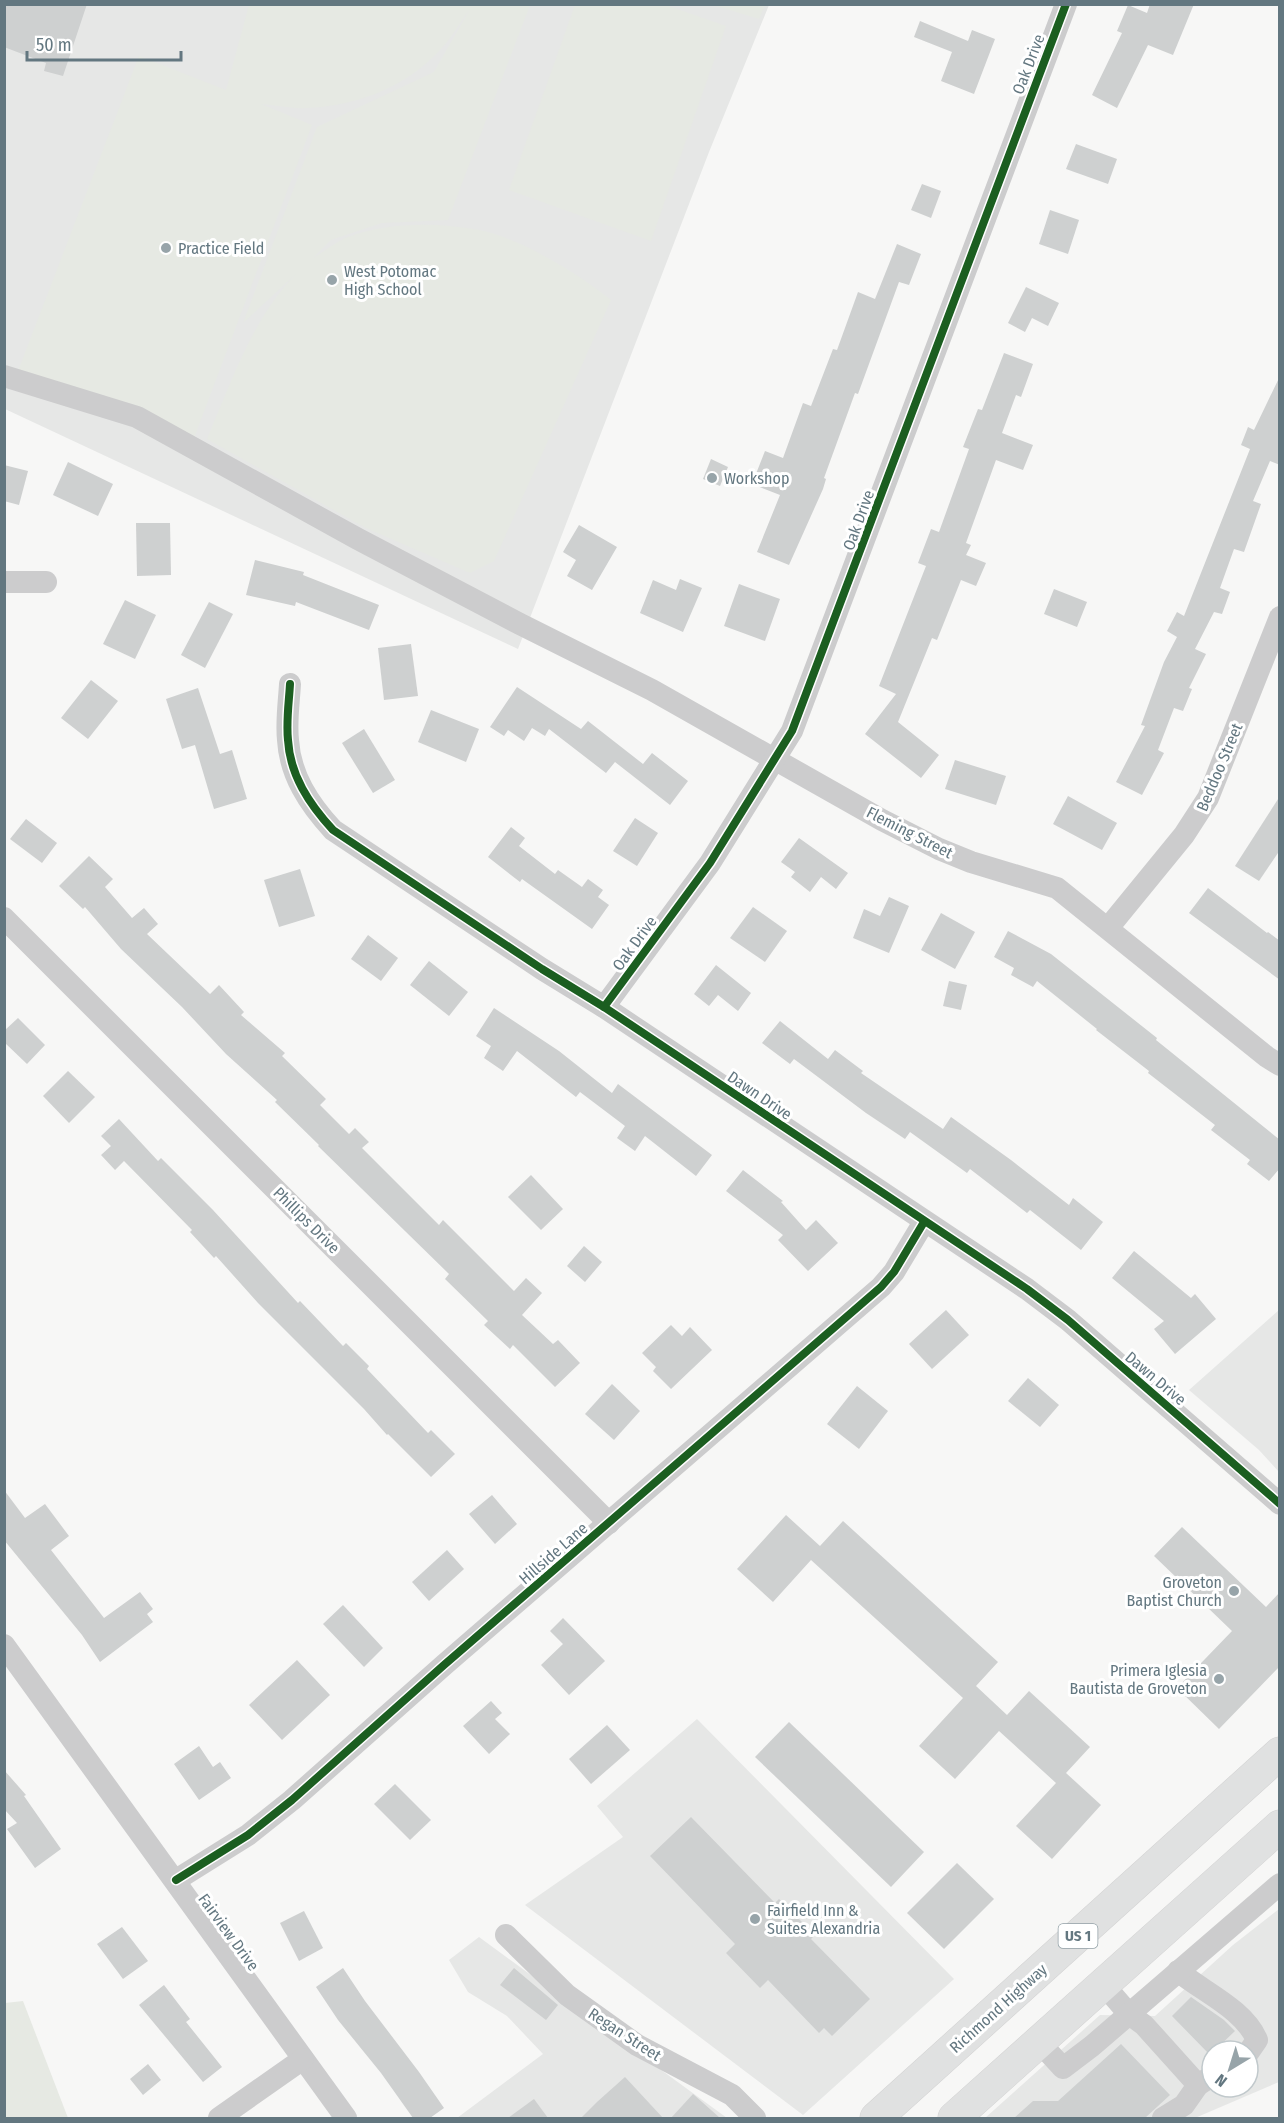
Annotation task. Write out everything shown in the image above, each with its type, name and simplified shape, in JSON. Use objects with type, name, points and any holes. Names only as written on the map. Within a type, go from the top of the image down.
[{"type":"highway","name":"Richmond Highway","points":[[876,2118],[1280,1753]]},
{"type":"highway","points":[[957,2118],[1280,1826]]},
{"type":"street","name":"Oak Drive","points":[[604,1008],[710,862],[792,731],[1066,4]]},
{"type":"street","name":"Fleming Street","points":[[4,376],[137,417],[358,539],[652,690],[882,820],[939,849],[971,862],[1058,888],[1267,1057],[1280,1065]]},
{"type":"street","points":[[4,582],[46,582]]},
{"type":"street","name":"Beddoo Street","points":[[1108,928],[1184,835],[1208,798],[1280,617]]},
{"type":"street","name":"Dawn Drive","points":[[290,684],[287,738],[290,758],[302,789],[311,804],[333,830],[1027,1289],[1068,1320],[1280,1504]]},
{"type":"street","name":"Phillips Drive","points":[[4,918],[609,1522]]},
{"type":"street","name":"Hillside Lane","points":[[176,1880],[248,1835],[292,1800],[880,1287],[894,1272],[924,1222]]},
{"type":"street","name":"Fairview Drive","points":[[4,1645],[346,2118]]},
{"type":"street","points":[[1039,2042],[1063,2068],[1280,1884]]},
{"type":"street","name":"Regan Street","points":[[506,1935],[567,1995],[637,2046],[732,2095],[755,2118]]},
{"type":"street","points":[[1178,1971],[1191,1982],[1208,1990],[1252,2029],[1257,2039]]},
{"type":"street","points":[[1103,1984],[1129,2014],[1200,2075]]},
{"type":"street","points":[[219,2118],[303,2059]]},
{"type":"street","points":[[1163,2118],[1184,2105],[1200,2086]]},
{"type":"shaded area","points":[[472,4],[472,6],[473,4],[530,5],[448,220],[382,223],[331,240],[313,258],[343,239],[379,228],[413,225],[463,227],[495,234],[530,249],[583,279],[611,300],[494,561],[470,573],[366,528],[207,439],[255,331],[267,311],[296,274],[243,323],[317,127],[434,72],[470,9],[448,40],[427,63],[380,92],[362,99],[326,106],[301,108],[261,104],[312,125],[194,438],[18,371],[139,56],[226,90],[249,5]]},
{"type":"shaded area","points":[[765,4],[759,19],[713,5]]},
{"type":"shaded area","name":"West Potomac High School","points":[[5,5],[769,5],[709,152],[518,649],[5,409]]},
{"type":"shaded area","points":[[575,5],[666,5],[726,26],[651,241],[509,190]]},
{"type":"shaded area","points":[[1279,1310],[1279,1472],[1259,1450],[1189,1390]]},
{"type":"shaded area","points":[[697,1719],[954,1979],[803,2115],[525,1905],[623,1837],[597,1806]]},
{"type":"shaded area","points":[[1279,1909],[1279,2082],[1260,2090],[1260,2039],[1200,2039],[1200,2099],[1239,2099],[1195,2118],[985,2118],[1100,2015],[1155,2016],[1233,1945]]},
{"type":"shaded area","points":[[479,1937],[727,2118],[457,2118],[543,2054],[507,2016],[468,1992],[449,1960]]},
{"type":"shaded area","points":[[23,2001],[68,2118],[5,2118],[5,2003]]},
{"type":"building","points":[[4,4],[87,4],[63,76],[44,71],[46,63],[4,47]]},
{"type":"building","points":[[1150,4],[1194,4],[1173,55],[1148,45],[1117,108],[1092,95],[1122,33],[1117,31],[1128,5],[1147,13]]},
{"type":"building","points":[[920,21],[968,41],[972,30],[995,39],[974,94],[941,81],[952,52],[914,37]]},
{"type":"building","points":[[1076,144],[1117,159],[1108,184],[1066,169]]},
{"type":"building","points":[[922,184],[941,191],[931,218],[911,210]]},
{"type":"building","points":[[1050,210],[1079,220],[1068,254],[1039,244]]},
{"type":"building","points":[[897,244],[921,254],[909,285],[899,282],[858,394],[855,393],[824,478],[826,479],[823,489],[789,565],[757,552],[780,495],[752,484],[765,451],[783,458],[803,403],[811,406],[833,349],[837,350],[858,292],[875,299]]},
{"type":"building","points":[[1026,287],[1059,303],[1048,326],[1032,318],[1025,332],[1008,323]]},
{"type":"building","points":[[1004,353],[1033,364],[1021,397],[1016,395],[1002,433],[1033,445],[1023,470],[996,460],[966,543],[971,545],[966,555],[986,563],[976,586],[961,580],[937,640],[932,638],[898,722],[939,755],[921,778],[865,734],[896,694],[879,686],[926,566],[918,563],[931,529],[939,532],[969,449],[963,447],[978,409],[982,410]]},
{"type":"building","points":[[1280,376],[1280,465],[1270,461],[1253,501],[1261,504],[1244,552],[1234,549],[1220,588],[1230,592],[1222,614],[1214,612],[1195,649],[1206,654],[1189,688],[1192,689],[1183,711],[1174,708],[1158,750],[1164,753],[1142,795],[1116,782],[1145,726],[1141,725],[1164,662],[1177,637],[1167,631],[1177,612],[1184,616],[1250,449],[1241,445],[1248,427],[1254,430]]},
{"type":"building","points":[[711,459],[728,467],[720,486],[703,479]]},
{"type":"building","points":[[68,462],[113,484],[98,516],[53,495]]},
{"type":"building","points":[[4,465],[28,471],[19,505],[4,501]]},
{"type":"building","points":[[136,523],[170,523],[171,575],[137,576]]},
{"type":"building","points":[[579,525],[617,547],[592,590],[567,576],[576,560],[563,552]]},
{"type":"building","points":[[255,560],[304,572],[303,575],[379,605],[369,630],[296,602],[295,606],[246,595]]},
{"type":"building","points":[[680,579],[702,588],[683,632],[640,613],[653,580],[676,590]]},
{"type":"building","points":[[739,584],[780,599],[765,641],[724,626]]},
{"type":"building","points":[[1054,589],[1087,602],[1077,627],[1044,614]]},
{"type":"building","points":[[125,600],[156,615],[135,659],[103,644]]},
{"type":"building","points":[[209,602],[233,614],[205,668],[181,655]]},
{"type":"building","points":[[411,644],[418,696],[384,700],[378,648]]},
{"type":"building","points":[[91,680],[118,701],[88,739],[61,718]]},
{"type":"building","points":[[517,687],[581,729],[588,721],[643,764],[652,753],[688,781],[670,805],[615,762],[606,773],[549,729],[545,736],[532,728],[524,741],[508,730],[504,736],[490,727]]},
{"type":"building","points":[[198,688],[220,754],[232,750],[247,799],[214,809],[195,745],[182,749],[166,699]]},
{"type":"building","points":[[431,710],[479,729],[466,762],[418,742]]},
{"type":"building","points":[[364,729],[395,780],[373,793],[342,743]]},
{"type":"building","points":[[955,760],[1006,776],[996,805],[945,789]]},
{"type":"building","points":[[1068,796],[1117,823],[1102,850],[1053,824]]},
{"type":"building","points":[[1280,796],[1280,850],[1259,881],[1235,866]]},
{"type":"building","points":[[635,818],[658,833],[637,866],[613,851]]},
{"type":"building","points":[[26,819],[57,843],[42,863],[10,839]]},
{"type":"building","points":[[511,827],[525,838],[519,846],[555,874],[558,870],[582,887],[588,879],[603,890],[598,897],[609,905],[592,929],[522,879],[520,882],[488,857]]},
{"type":"building","points":[[799,838],[848,873],[836,889],[821,877],[810,892],[791,877],[795,872],[781,862]]},
{"type":"building","points":[[89,856],[113,879],[105,887],[132,918],[144,908],[158,924],[147,934],[210,994],[219,985],[244,1012],[241,1015],[285,1053],[282,1056],[326,1099],[320,1105],[349,1134],[355,1128],[369,1142],[362,1148],[439,1225],[443,1220],[514,1291],[526,1278],[542,1293],[522,1315],[553,1344],[558,1340],[580,1363],[555,1387],[513,1345],[510,1349],[484,1325],[488,1321],[445,1279],[449,1274],[318,1146],[275,1102],[277,1100],[226,1054],[182,1007],[121,949],[85,907],[83,909],[59,886]]},
{"type":"building","points":[[300,869],[315,916],[279,927],[264,880]]},
{"type":"building","points":[[1208,888],[1280,941],[1280,980],[1189,913]]},
{"type":"building","points":[[889,897],[909,906],[889,953],[853,938],[864,909],[880,916]]},
{"type":"building","points":[[753,907],[787,931],[765,962],[730,938]]},
{"type":"building","points":[[941,913],[975,932],[955,969],[921,950]]},
{"type":"building","points":[[1008,931],[1051,954],[1280,1140],[1280,1168],[1269,1181],[1247,1164],[1250,1160],[1211,1130],[1215,1125],[1037,981],[1033,987],[1011,975],[1014,968],[994,957]]},
{"type":"building","points":[[368,935],[398,958],[381,981],[351,959]]},
{"type":"building","points":[[429,961],[468,992],[449,1016],[410,985]]},
{"type":"building","points":[[716,965],[751,993],[738,1011],[718,995],[709,1006],[694,994]]},
{"type":"building","points":[[949,981],[967,985],[961,1010],[943,1006]]},
{"type":"building","points":[[494,1008],[559,1051],[612,1093],[618,1084],[712,1155],[696,1176],[645,1136],[635,1151],[617,1138],[625,1126],[580,1092],[576,1097],[517,1051],[503,1071],[484,1058],[491,1046],[476,1036]]},
{"type":"building","points":[[18,1018],[45,1045],[27,1064],[4,1042],[4,1031]]},
{"type":"building","points":[[780,1021],[828,1059],[835,1050],[863,1071],[861,1073],[943,1129],[951,1117],[1069,1205],[1073,1198],[1103,1222],[1081,1250],[1030,1210],[1027,1213],[970,1169],[967,1173],[910,1132],[905,1139],[794,1059],[790,1064],[762,1043]]},
{"type":"building","points":[[68,1071],[95,1097],[69,1123],[43,1096]]},
{"type":"building","points":[[119,1119],[158,1161],[161,1158],[213,1210],[298,1303],[300,1301],[343,1346],[346,1343],[369,1366],[367,1369],[428,1433],[431,1430],[455,1454],[431,1477],[258,1303],[216,1256],[214,1258],[190,1232],[192,1230],[124,1161],[115,1170],[101,1155],[111,1146],[101,1136]]},
{"type":"building","points":[[743,1170],[783,1201],[781,1202],[806,1230],[816,1220],[838,1243],[808,1271],[778,1240],[783,1235],[726,1191]]},
{"type":"building","points":[[531,1175],[563,1209],[541,1230],[508,1197]]},
{"type":"building","points":[[584,1246],[602,1262],[585,1282],[567,1266]]},
{"type":"building","points":[[1134,1251],[1191,1298],[1195,1294],[1216,1319],[1175,1354],[1154,1329],[1164,1321],[1112,1278]]},
{"type":"building","points":[[946,1310],[969,1335],[932,1369],[909,1344]]},
{"type":"building","points":[[671,1325],[682,1336],[690,1327],[712,1350],[671,1389],[653,1371],[656,1367],[642,1353]]},
{"type":"building","points":[[1028,1378],[1059,1405],[1040,1427],[1008,1401]]},
{"type":"building","points":[[612,1384],[640,1411],[614,1440],[585,1414]]},
{"type":"building","points":[[857,1386],[888,1411],[859,1449],[827,1424]]},
{"type":"building","points":[[4,1490],[25,1518],[45,1504],[69,1536],[51,1550],[104,1618],[140,1592],[153,1609],[147,1614],[153,1622],[100,1662],[82,1635],[4,1540]]},
{"type":"building","points":[[492,1495],[517,1524],[495,1544],[469,1514]]},
{"type":"building","points":[[786,1515],[820,1546],[843,1521],[998,1662],[976,1686],[1007,1715],[1029,1691],[1090,1747],[1066,1773],[1101,1805],[1052,1859],[1016,1826],[1056,1783],[999,1731],[955,1779],[919,1746],[963,1698],[811,1560],[773,1602],[737,1569]]},
{"type":"building","points":[[1182,1527],[1266,1607],[1280,1592],[1280,1666],[1219,1729],[1177,1688],[1232,1631],[1154,1556]]},
{"type":"building","points":[[447,1550],[464,1569],[429,1601],[412,1582]]},
{"type":"building","points":[[343,1605],[383,1648],[364,1667],[323,1624]]},
{"type":"building","points":[[563,1618],[605,1661],[569,1695],[541,1665],[563,1644],[550,1631]]},
{"type":"building","points":[[297,1660],[330,1695],[282,1740],[249,1705]]},
{"type":"building","points":[[491,1701],[502,1713],[495,1719],[510,1734],[489,1754],[463,1726]]},
{"type":"building","points":[[789,1722],[924,1852],[891,1887],[755,1757]]},
{"type":"building","points":[[607,1725],[630,1750],[591,1784],[569,1759]]},
{"type":"building","points":[[199,1746],[213,1767],[220,1762],[231,1778],[199,1800],[174,1764]]},
{"type":"building","points":[[4,1770],[26,1795],[24,1796],[61,1849],[35,1868],[7,1829],[17,1823],[4,1809]]},
{"type":"building","points":[[395,1784],[431,1820],[410,1840],[374,1804]]},
{"type":"building","name":"Fairfield Inn & Suites Alexandria","points":[[691,1817],[775,1903],[779,1899],[815,1935],[811,1939],[870,1999],[832,2036],[824,2028],[819,2033],[768,1980],[760,1988],[726,1953],[735,1944],[650,1856]]},
{"type":"building","points":[[957,1863],[994,1899],[944,1949],[907,1913]]},
{"type":"building","points":[[304,1911],[323,1948],[299,1961],[280,1923]]},
{"type":"building","points":[[122,1927],[148,1961],[123,1979],[97,1944]]},
{"type":"building","points":[[343,1968],[444,2108],[430,2118],[413,2118],[381,2073],[338,2020],[316,1987]]},
{"type":"building","points":[[514,1968],[558,2005],[546,2020],[500,1985]]},
{"type":"building","points":[[164,1985],[190,2019],[186,2022],[222,2067],[203,2082],[139,2005]]},
{"type":"building","points":[[1191,1997],[1224,2020],[1235,2031],[1227,2039],[1200,2039],[1200,2045],[1172,2016]]},
{"type":"building","points":[[1121,2044],[1170,2095],[1145,2118],[1014,2118],[1033,2101],[1058,2101]]},
{"type":"building","points":[[148,2064],[161,2080],[143,2095],[130,2079]]},
{"type":"building","points":[[625,2077],[663,2118],[581,2118],[597,2102]]},
{"type":"building","points":[[693,2094],[720,2118],[671,2118]]},
{"type":"building","points":[[534,2099],[548,2118],[508,2118]]},
{"type":"cycle path","points":[[604,1007],[710,863],[792,731],[1066,4]]},
{"type":"cycle path","points":[[290,684],[287,733],[292,765],[302,788],[316,810],[333,830],[542,969],[604,1007],[1027,1289],[1068,1320],[1280,1504]]},
{"type":"cycle path","points":[[176,1880],[248,1835],[292,1800],[444,1665],[881,1287],[894,1272],[924,1222]]},
{"type":"place","name":"Practice Field","points":[[166,248]]},
{"type":"place","name":"West Potomac High School","points":[[332,280]]},
{"type":"place","name":"Workshop","points":[[712,478]]},
{"type":"place","name":"Groveton Baptist Church","points":[[1234,1591]]},
{"type":"place","name":"Primera Iglesia Bautista de Groveton","points":[[1219,1679]]},
{"type":"place","name":"Fairfield Inn & Suites Alexandria","points":[[755,1919]]}]
